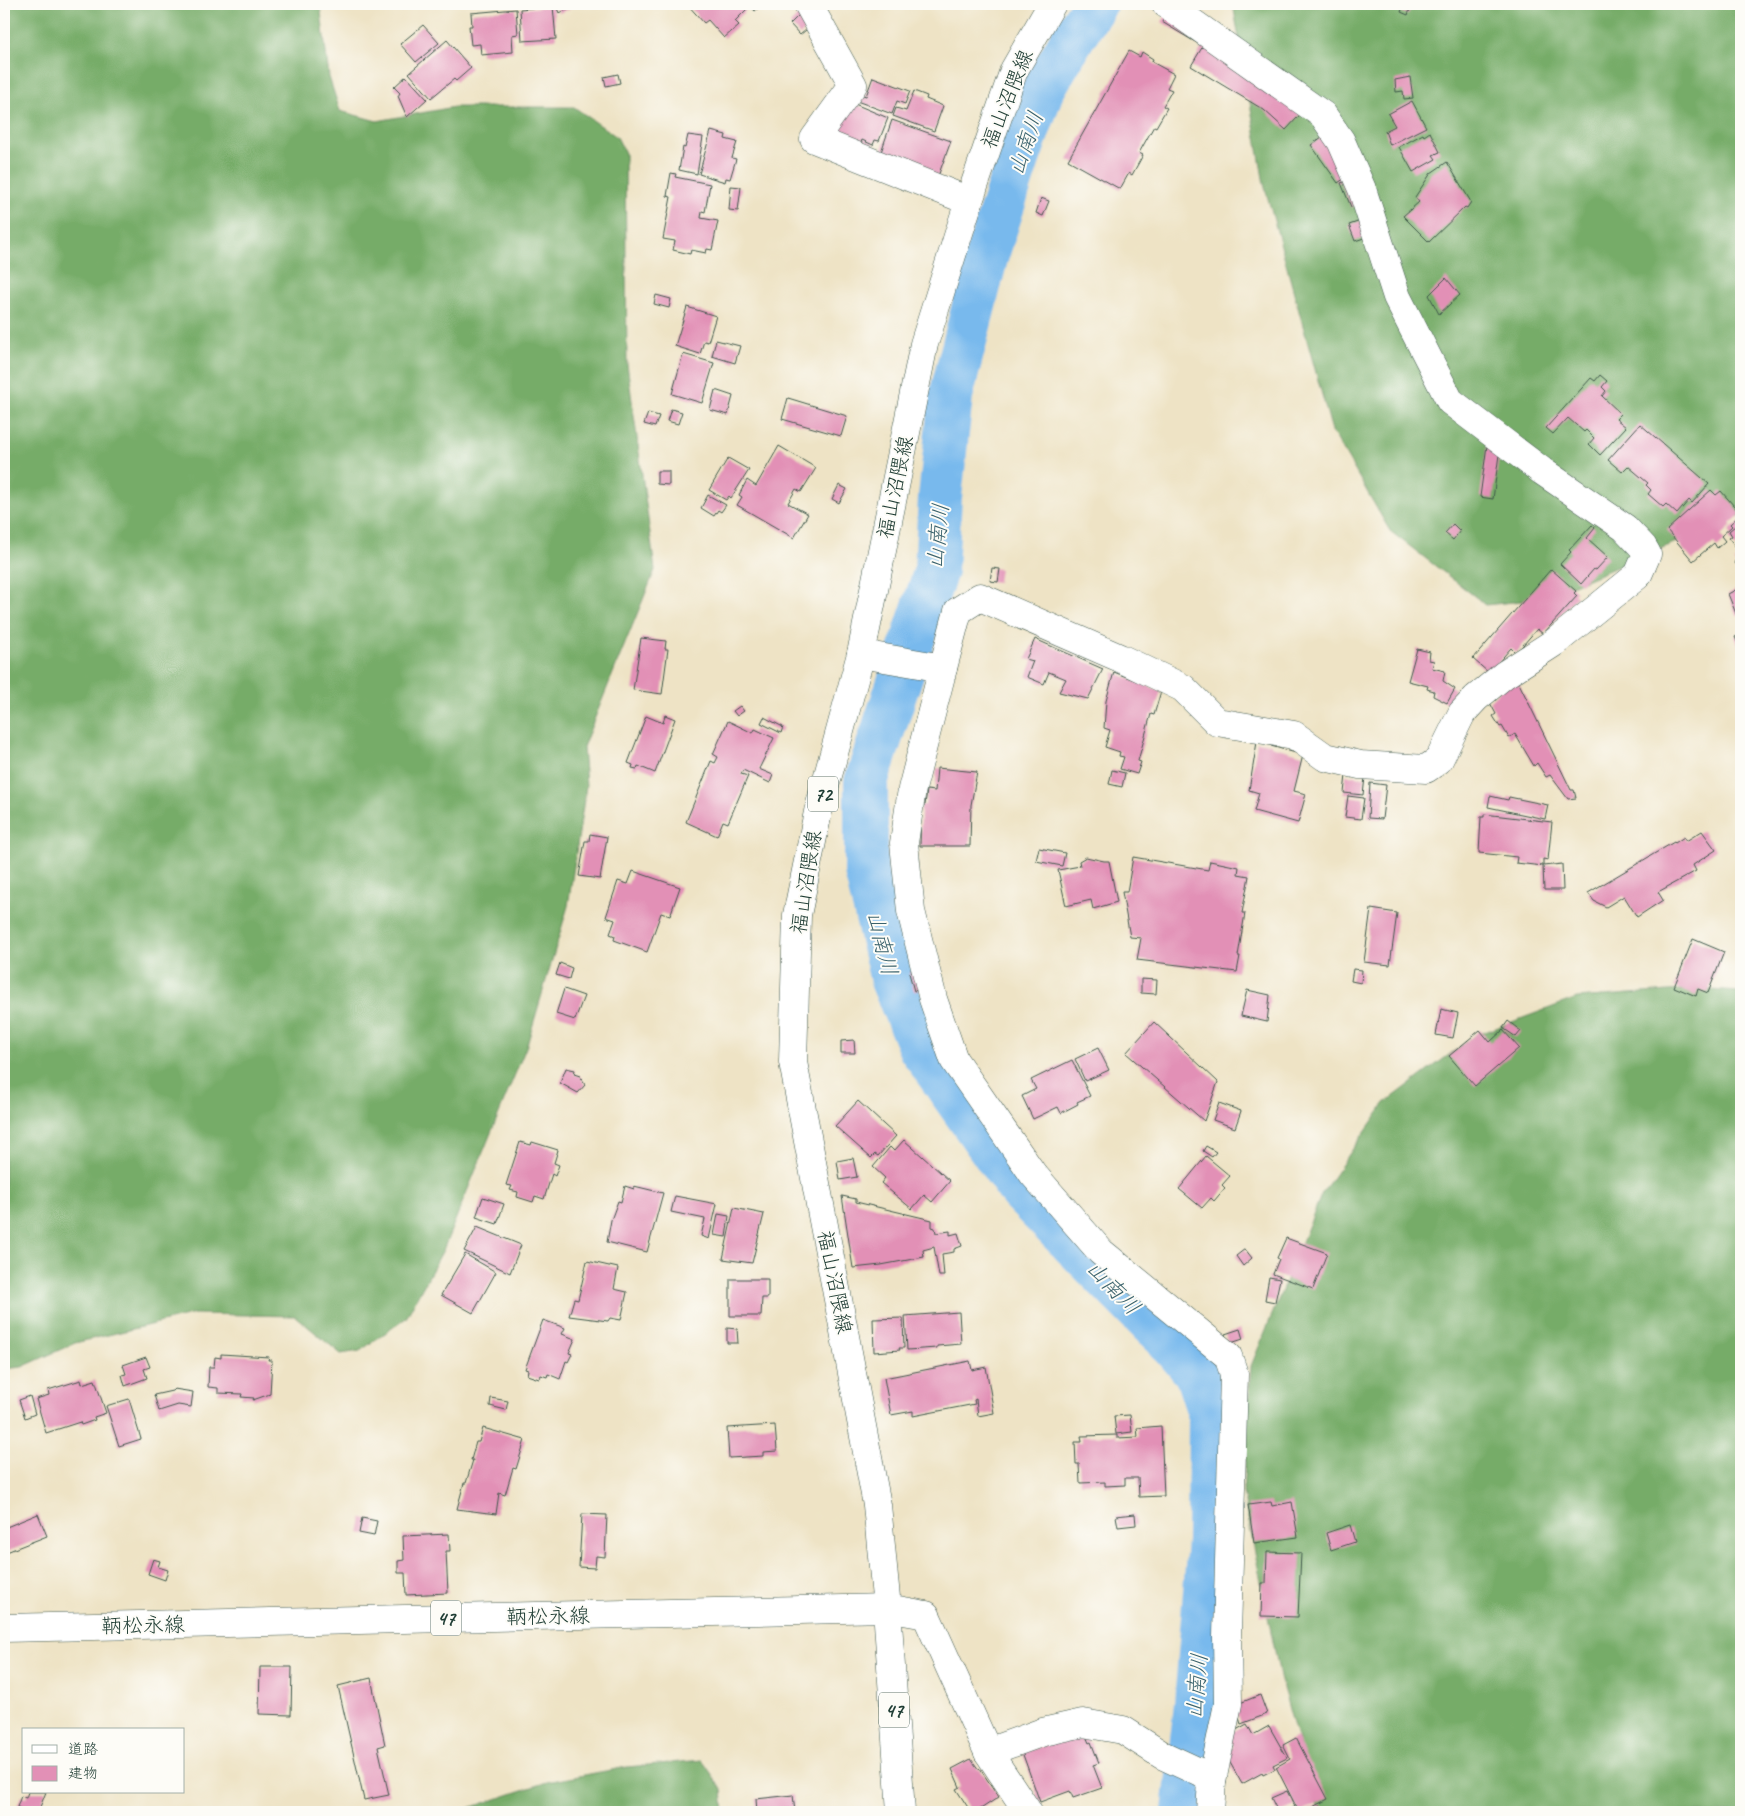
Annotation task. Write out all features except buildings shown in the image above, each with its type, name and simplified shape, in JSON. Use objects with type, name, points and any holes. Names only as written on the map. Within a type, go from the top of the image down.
[{"type":"street","points":[[808,4],[853,85],[814,139],[968,201]]},
{"type":"street","name":"福山沼隈線","points":[[887,1608],[877,1505],[793,1062],[797,915],[818,812],[860,654],[924,344],[968,201],[1014,70],[1052,4]]},
{"type":"street","points":[[1166,4],[1323,115],[1341,141],[1362,189],[1397,297],[1450,401],[1542,471],[1625,528],[1647,554],[1638,575],[1555,642],[1504,675],[1476,698],[1462,712],[1439,760],[1426,768],[1360,765],[1325,757],[1294,734],[1217,722],[1183,688],[1120,658],[980,597],[958,612],[940,668],[912,789],[904,843],[911,911],[933,999],[954,1060],[1033,1174],[1101,1252],[1228,1356],[1234,1374],[1227,1636],[1228,1704],[1206,1777],[1210,1812]]},
{"type":"street","points":[[860,654],[940,668]]},
{"type":"street","name":"鞆松永線","points":[[4,1628],[887,1608],[926,1614],[988,1752]]},
{"type":"street","name":"47","points":[[887,1608],[902,1812]]},
{"type":"street","points":[[1028,1812],[988,1752],[1043,1732],[1082,1723],[1124,1730],[1162,1755],[1206,1777]]},
{"type":"green space","points":[[4,4],[320,4],[329,77],[340,111],[377,121],[454,107],[574,107],[617,137],[625,153],[627,364],[655,570],[583,747],[586,786],[568,906],[527,1045],[443,1250],[406,1318],[360,1351],[341,1354],[295,1316],[195,1314],[75,1343],[22,1367],[4,1369]]},
{"type":"green space","points":[[1233,4],[1741,4],[1741,515],[1540,599],[1486,605],[1390,531],[1332,431],[1264,184]]},
{"type":"green space","points":[[1695,989],[1741,992],[1741,1812],[1318,1812],[1281,1681],[1243,1493],[1251,1366],[1322,1193],[1385,1103],[1474,1036],[1577,998]]},
{"type":"green space","points":[[702,1760],[722,1789],[724,1812],[457,1812],[547,1782],[627,1767]]},
{"type":"waterway","name":"山南川","points":[[1095,4],[1042,91],[986,258],[951,396],[940,497],[936,570],[866,782],[866,871],[892,980],[920,1048],[1020,1191],[1174,1347],[1196,1373],[1210,1416],[1209,1541],[1196,1704],[1184,1812]]}]
